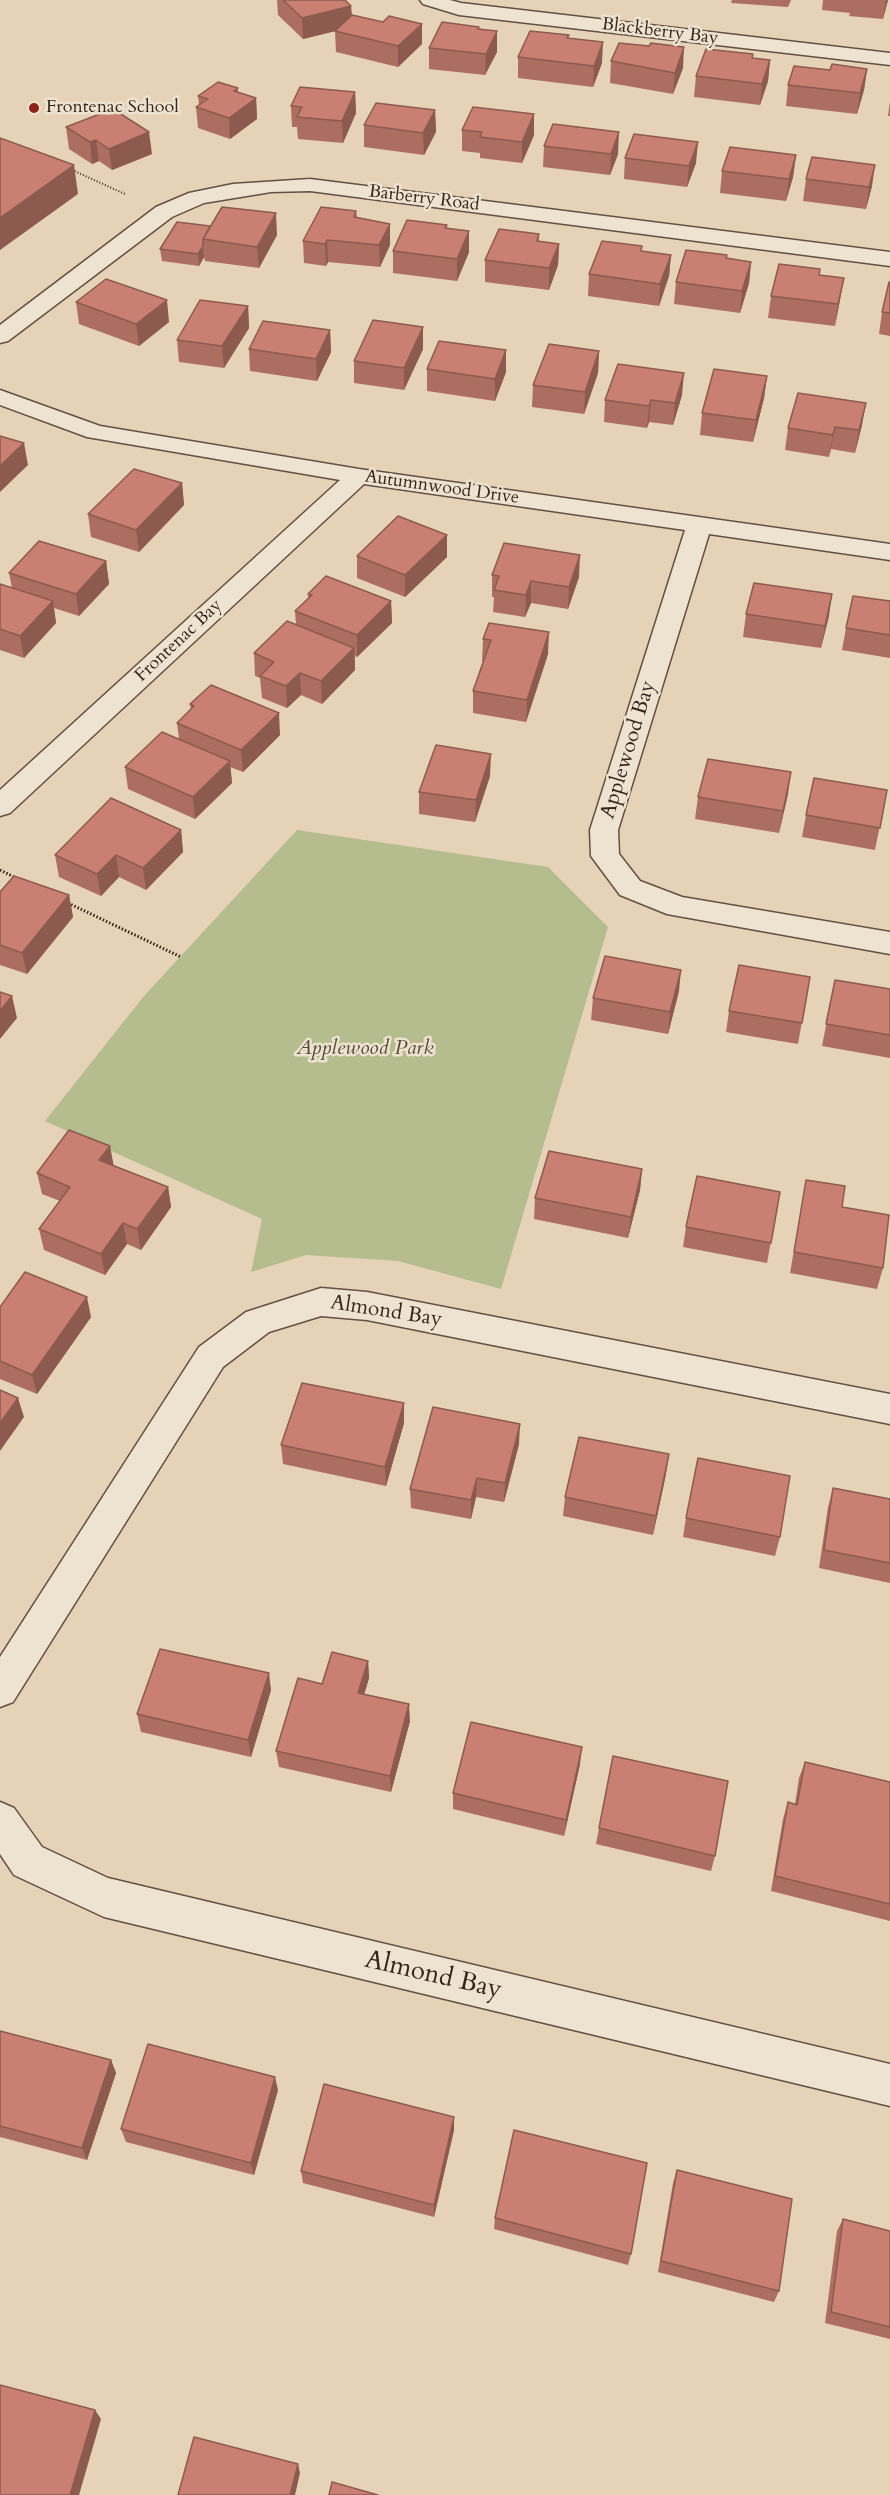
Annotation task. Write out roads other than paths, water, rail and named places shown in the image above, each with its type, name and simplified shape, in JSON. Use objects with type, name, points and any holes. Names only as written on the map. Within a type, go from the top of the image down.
[{"type":"street","name":"Blackberry Bay","points":[[430,0],[459,9],[890,59]]},
{"type":"street","name":"Barberry Road","points":[[0,336],[164,212],[197,198],[233,190],[310,185],[890,259]]},
{"type":"street","name":"Autumnwood Drive","points":[[0,397],[96,432],[359,476],[890,552]]},
{"type":"street","name":"Frontenac Bay","points":[[0,806],[359,476]]},
{"type":"street","name":"Applewood Bay","points":[[699,524],[604,830],[605,856],[630,888],[676,907],[890,944]]},
{"type":"street","name":"Almond Bay","points":[[0,1690],[211,1357],[258,1322],[310,1305],[321,1302],[367,1306],[890,1409]]},
{"type":"street","name":"Almond Bay","points":[[0,1821],[28,1862],[104,1897],[890,2085]]},
{"type":"place","name":"Frontenac School","points":[[34,108]]},
{"type":"park label","name":"Applewood Park","points":[[365,1049]]}]
